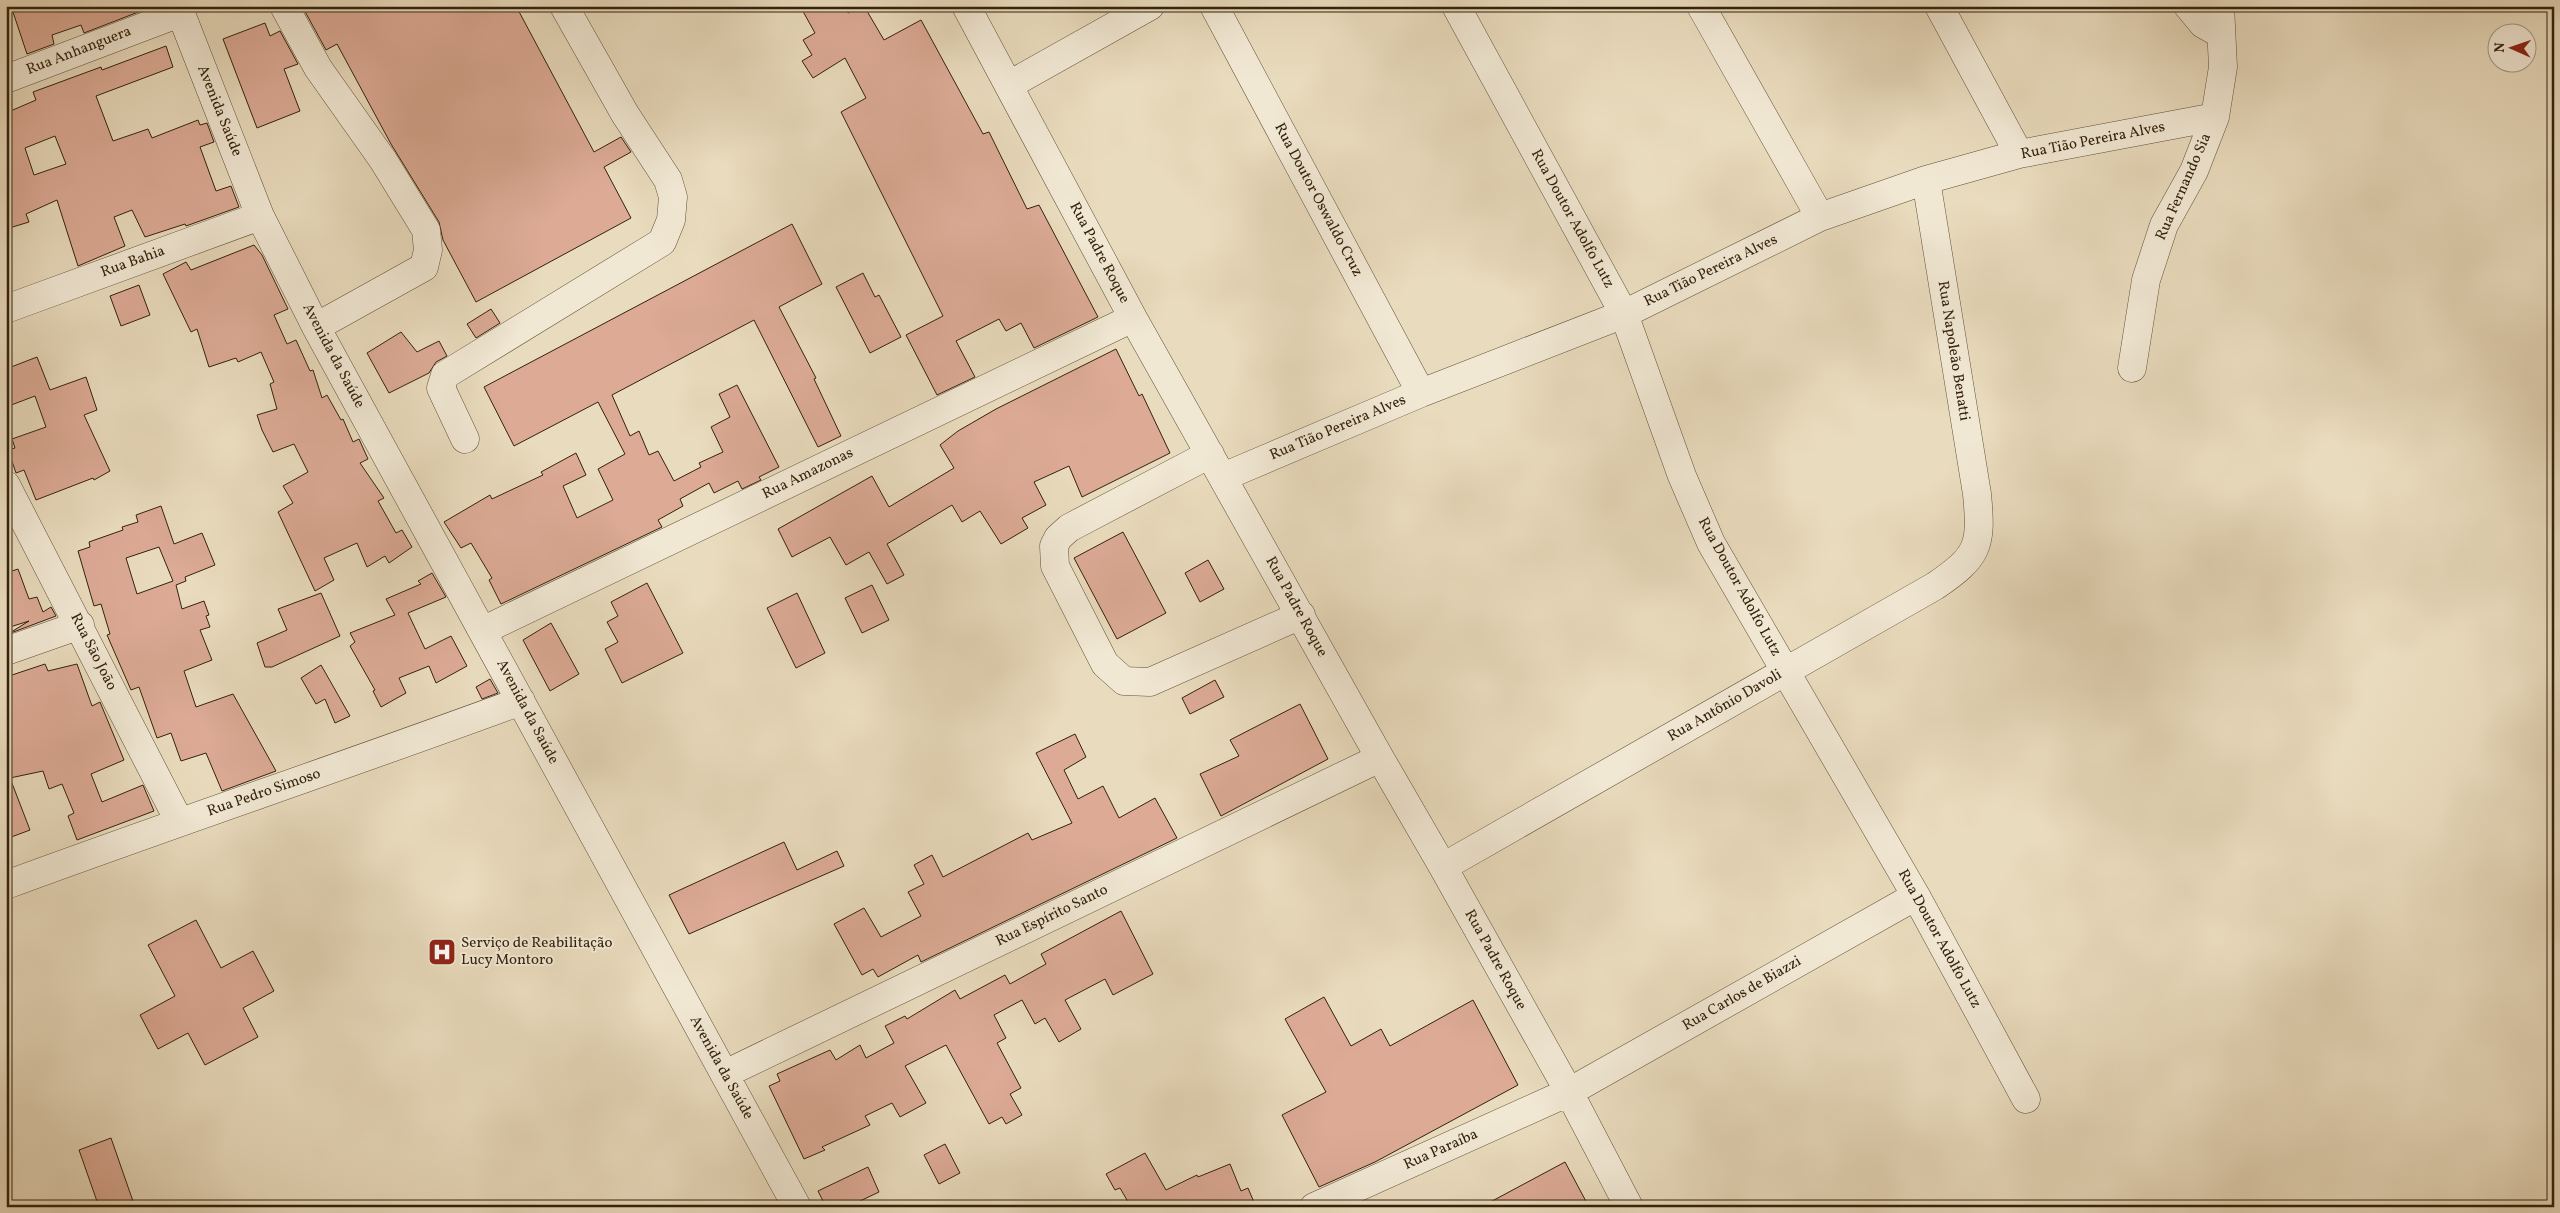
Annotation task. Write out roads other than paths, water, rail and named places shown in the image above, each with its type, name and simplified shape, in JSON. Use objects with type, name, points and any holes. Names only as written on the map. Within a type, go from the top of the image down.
[{"type":"street","points":[[284,6],[318,68],[383,160],[426,230],[428,250],[424,267],[316,327]]},
{"type":"street","points":[[465,439],[441,388],[445,375],[662,242],[671,220],[673,197],[668,180],[625,114],[564,6]]},
{"type":"street","name":"Rua Padre Roque","points":[[966,6],[1133,318],[1569,1092],[1629,1207]]},
{"type":"street","points":[[1009,85],[1150,6]]},
{"type":"street","name":"Rua Doutor Oswaldo Cruz","points":[[1214,6],[1421,393]]},
{"type":"street","name":"Rua Doutor Adolfo Lutz","points":[[1456,6],[1624,314],[1682,476],[1710,543],[1916,896],[2026,1099]]},
{"type":"street","points":[[1701,6],[1820,217]]},
{"type":"street","points":[[1939,6],[2019,154]]},
{"type":"street","points":[[2188,6],[2203,24],[2221,34]]},
{"type":"street","name":"Rua Fernando Sia","points":[[2132,368],[2146,280],[2164,225],[2194,171],[2216,117],[2223,67],[2220,6]]},
{"type":"street","name":"Rua Anhanguera","points":[[6,79],[179,10]]},
{"type":"street","name":"Avenida Saúde","points":[[179,10],[260,216]]},
{"type":"street","name":"Rua Tião Pereira Alves","points":[[1223,477],[1421,393],[1624,314],[1820,217],[1926,180],[2019,154],[2216,117]]},
{"type":"street","name":"Rua Napoleão Benatti","points":[[1926,180],[1980,522]]},
{"type":"street","name":"Avenida da Saúde","points":[[260,216],[316,327],[484,630],[797,1207]]},
{"type":"street","name":"Rua Bahia","points":[[6,308],[260,216]]},
{"type":"street","name":"Rua Amazonas","points":[[484,630],[1133,318]]},
{"type":"street","points":[[1210,454],[1068,528],[1058,538],[1054,546],[1055,566],[1106,664],[1124,681],[1150,682],[1301,615]]},
{"type":"street","name":"Rua São João","points":[[6,484],[179,821]]},
{"type":"street","name":"Rua Antônio Davoli","points":[[1443,867],[1936,586],[1959,570],[1972,556],[1977,544],[1980,522]]},
{"type":"street","points":[[6,651],[80,625]]},
{"type":"street","name":"Rua Pedro Simoso","points":[[6,885],[179,821],[351,763],[521,700]]},
{"type":"street","name":"Rua Espírito Santo","points":[[725,1074],[1380,758]]},
{"type":"street","name":"Rua Carlos de Biazzi","points":[[1569,1092],[1916,896]]},
{"type":"street","name":"Rua Paraíba","points":[[1314,1207],[1569,1092]]},
{"type":"place","name":"Serviço de Reabilitação Lucy Montoro","points":[[442,952]]}]
